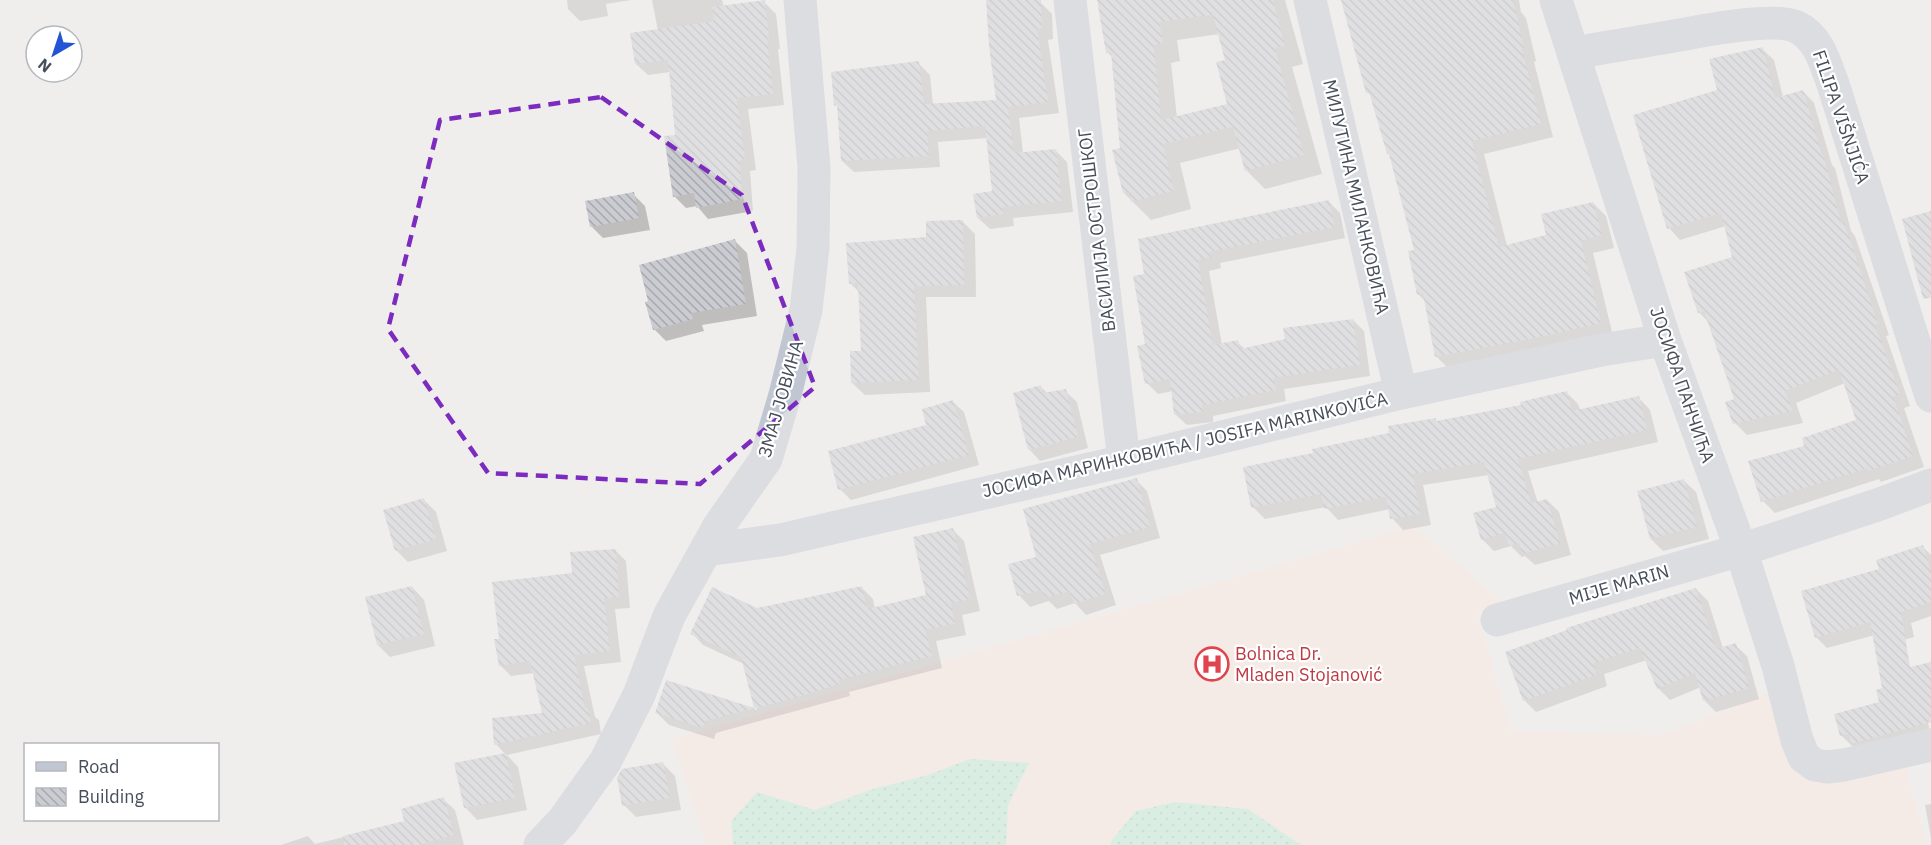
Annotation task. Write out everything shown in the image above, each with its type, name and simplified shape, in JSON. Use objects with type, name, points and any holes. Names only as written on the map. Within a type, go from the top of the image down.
[{"type":"street","name":"ЗМАЈ ЈОВИНА","points":[[540,845],[562,822],[605,762],[639,695],[669,616],[719,526],[766,459],[806,310],[813,248],[814,168],[800,0]]},
{"type":"street","name":"ВАСИЛИЈА ОСТРОШКОГ","points":[[1070,0],[1124,461]]},
{"type":"street","name":"МИЛУТИНА МИЛАНКОВИЋА","points":[[1310,0],[1401,393]]},
{"type":"street","name":"ЈОСИФА ПАНЧИЋА","points":[[1556,0],[1665,340],[1741,550],[1804,757],[1815,765],[1827,767],[1931,746]]},
{"type":"street","name":"FILIPA VIŠNJIĆA","points":[[1574,53],[1731,26],[1782,23],[1797,27],[1810,37],[1822,54],[1833,84],[1931,396]]},
{"type":"street","name":"ЈОСИФА МАРИНКОВИЋА / JOSIFA MARINKOVIĆA","points":[[706,550],[780,540],[1124,461],[1401,393],[1601,350],[1665,340]]},
{"type":"street","points":[[1741,550],[1931,485]]},
{"type":"street","name":"MIJE MARIN","points":[[1497,620],[1741,550]]},
{"type":"highlighted area","points":[[601,97],[742,195],[815,387],[700,484],[488,473],[388,329],[440,120]]},
{"type":"shaded area","name":"Bolnica Dr. Mladen Stojanović","points":[[1414,526],[1508,607],[1477,613],[1511,731],[1662,735],[1770,692],[1794,759],[1905,766],[1927,845],[706,845],[672,739]]},
{"type":"green space","points":[[970,759],[1029,763],[1008,805],[1006,845],[733,845],[731,821],[757,792],[815,810],[873,789],[928,775]]},
{"type":"green space","points":[[1175,802],[1248,809],[1301,845],[1110,845],[1136,811]]},
{"type":"building","points":[[765,0],[773,94],[737,98],[745,159],[740,160],[742,199],[696,208],[694,193],[673,197],[664,136],[675,135],[668,60],[635,64],[630,33],[714,21],[712,7]]},
{"type":"building","points":[[986,0],[1041,0],[1042,28],[1037,29],[1048,102],[1008,107],[1014,153],[1056,149],[1062,201],[1002,207],[1003,214],[977,218],[973,194],[992,191],[985,126],[927,131],[929,156],[841,161],[837,105],[834,106],[831,72],[919,61],[924,104],[996,100]]},
{"type":"building","points":[[1097,0],[1273,0],[1285,46],[1275,48],[1304,155],[1245,171],[1233,127],[1163,144],[1174,191],[1131,202],[1129,192],[1123,193],[1112,150],[1120,148],[1111,52],[1106,53]],"holes":[[[1211,9],[1225,60],[1216,62],[1227,104],[1161,120],[1154,45],[1163,43],[1159,22],[1212,15]]]},
{"type":"building","points":[[1341,0],[1513,0],[1524,48],[1522,49],[1541,124],[1472,141],[1499,247],[1546,235],[1541,214],[1593,202],[1602,235],[1581,241],[1601,323],[1435,357],[1423,294],[1417,295],[1408,251],[1414,250],[1389,154],[1387,154],[1369,92],[1366,93]]},
{"type":"building","points":[[1763,47],[1775,98],[1803,90],[1841,223],[1844,222],[1878,324],[1875,325],[1900,394],[1893,396],[1913,456],[1761,502],[1748,461],[1804,446],[1802,438],[1856,420],[1839,370],[1785,391],[1793,411],[1733,424],[1725,402],[1734,399],[1704,311],[1698,313],[1684,272],[1732,257],[1721,213],[1667,229],[1633,115],[1717,90],[1709,59]]},
{"type":"building","points":[[634,192],[639,218],[590,227],[585,201]]},
{"type":"building","points":[[1329,200],[1335,227],[1209,252],[1211,257],[1198,260],[1213,345],[1238,340],[1240,349],[1285,339],[1283,328],[1353,319],[1360,365],[1273,378],[1276,390],[1202,405],[1203,412],[1174,415],[1170,379],[1145,384],[1137,346],[1145,344],[1133,276],[1144,274],[1138,239]]},
{"type":"building","points":[[1931,211],[1931,298],[1923,299],[1902,219]]},
{"type":"building","points":[[963,220],[964,285],[914,286],[919,380],[851,383],[850,351],[861,351],[858,283],[849,284],[846,243],[926,237],[926,221]]},
{"type":"building","points":[[735,239],[746,304],[691,313],[693,319],[653,330],[645,302],[648,301],[639,265]]},
{"type":"building","points":[[1041,385],[1043,393],[1066,389],[1078,437],[1028,450],[1013,393]]},
{"type":"building","points":[[1567,391],[1572,411],[1639,396],[1647,430],[1518,459],[1531,503],[1547,499],[1560,543],[1522,554],[1519,543],[1509,546],[1505,533],[1481,540],[1473,513],[1496,507],[1484,462],[1413,474],[1420,514],[1390,519],[1386,497],[1324,509],[1321,494],[1251,508],[1243,467],[1313,453],[1312,449],[1389,433],[1388,426],[1436,418],[1436,421],[1521,405],[1520,402]]},
{"type":"building","points":[[953,400],[969,455],[838,490],[828,451],[926,425],[922,409]]},
{"type":"building","points":[[1137,478],[1150,527],[1090,544],[1106,594],[1074,604],[1070,591],[1044,598],[1042,590],[1017,596],[1008,564],[1036,557],[1023,509]]},
{"type":"building","points":[[1684,479],[1697,527],[1650,539],[1637,491]]},
{"type":"building","points":[[424,498],[436,539],[395,551],[383,510]]},
{"type":"building","points":[[953,528],[970,599],[951,603],[955,624],[925,630],[932,656],[839,680],[840,684],[791,699],[705,721],[703,728],[655,713],[666,680],[754,708],[741,657],[690,634],[712,587],[757,608],[862,586],[867,609],[926,595],[913,537]]},
{"type":"building","points":[[1923,545],[1931,571],[1931,602],[1901,612],[1910,667],[1931,662],[1931,722],[1851,744],[1849,734],[1840,736],[1834,714],[1879,702],[1876,690],[1882,688],[1870,622],[1815,638],[1801,591],[1879,569],[1876,560]]},
{"type":"building","points":[[616,549],[619,597],[604,598],[610,651],[574,655],[585,708],[588,708],[591,723],[494,745],[492,718],[542,713],[530,661],[499,666],[494,639],[499,639],[492,582],[572,573],[570,552]]},
{"type":"building","points":[[412,586],[424,634],[377,645],[365,597]]},
{"type":"building","points":[[1696,588],[1716,649],[1736,643],[1749,688],[1703,701],[1695,673],[1657,689],[1640,648],[1594,663],[1596,675],[1523,701],[1505,652],[1567,630],[1566,628]]},
{"type":"building","points":[[506,753],[515,798],[464,808],[454,763]]},
{"type":"building","points":[[663,762],[670,798],[622,806],[617,777],[622,769]]},
{"type":"building","points":[[444,797],[454,835],[419,845],[344,845],[343,836],[404,821],[401,809]]},
{"type":"place","name":"Bolnica Dr. Mladen Stojanović","points":[[1212,664]]}]
